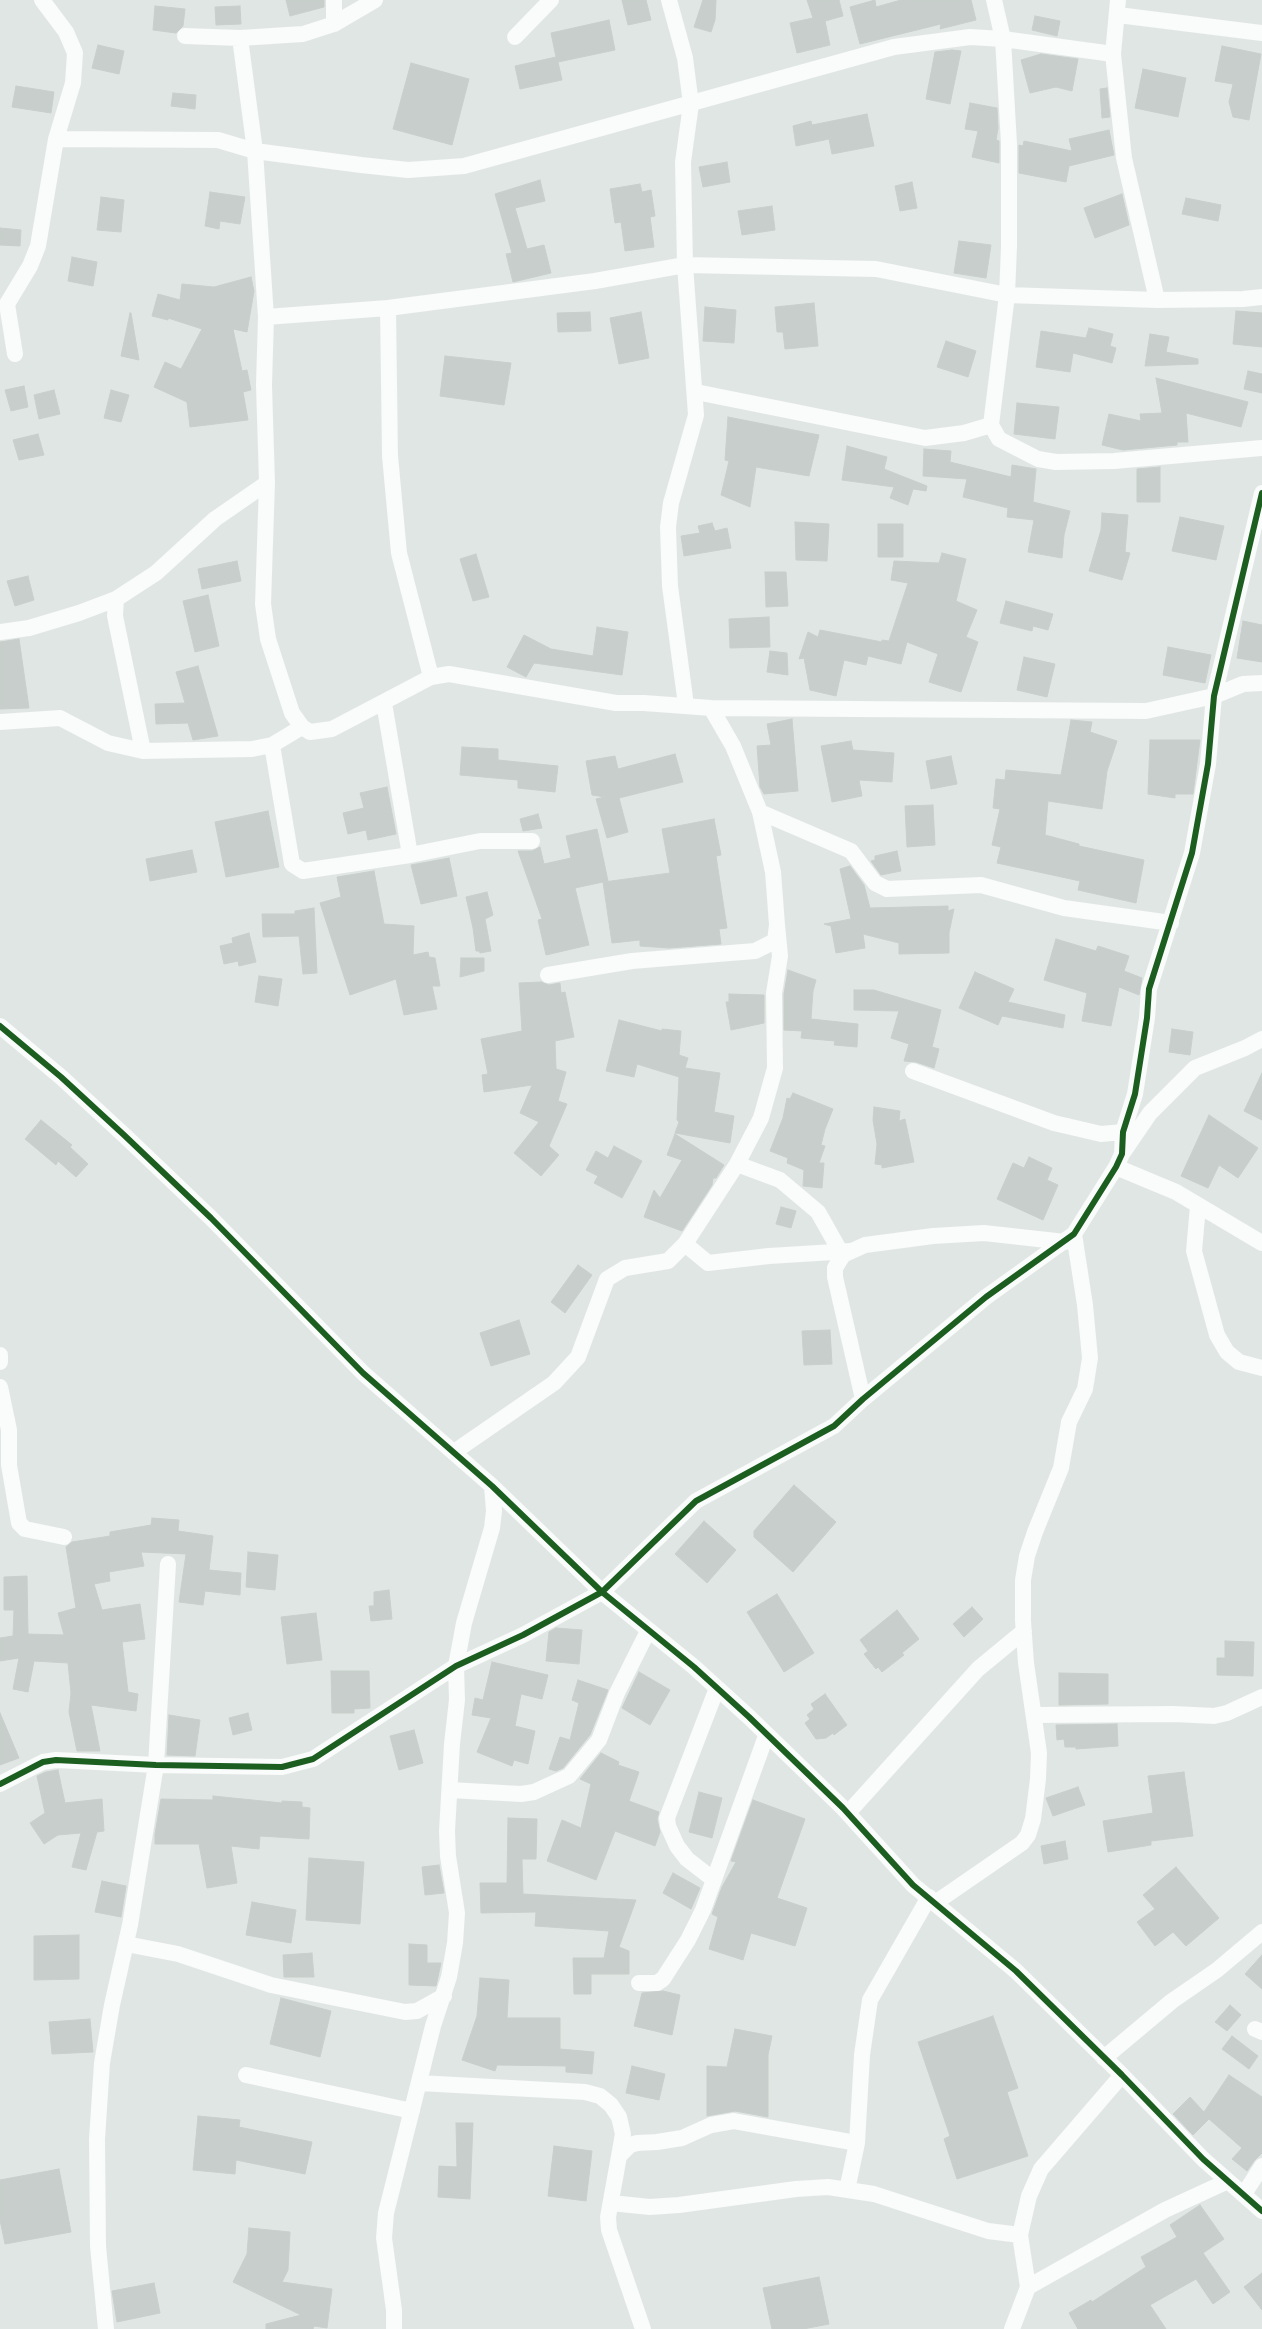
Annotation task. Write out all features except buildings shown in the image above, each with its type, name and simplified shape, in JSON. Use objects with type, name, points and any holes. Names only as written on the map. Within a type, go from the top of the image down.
[{"type":"street","points":[[15,354],[7,304],[30,266],[38,246],[56,138],[73,83],[75,53],[66,32],[42,0]]},
{"type":"street","points":[[334,0],[334,24]]},
{"type":"street","points":[[186,36],[240,38],[304,34],[334,24],[375,0]]},
{"type":"street","points":[[515,37],[551,0]]},
{"type":"street","points":[[669,0],[685,58],[691,104],[682,162],[685,265],[696,392],[696,415],[671,503],[668,527],[670,586],[686,705]]},
{"type":"street","points":[[994,0],[1003,39],[1009,144],[1007,296],[991,425],[999,439],[1038,459],[1056,462],[1114,462],[1262,448]]},
{"type":"street","points":[[1157,300],[1124,158],[1113,54],[1118,7],[1262,33]]},
{"type":"street","points":[[56,138],[218,140],[255,152],[408,170],[464,166],[894,47],[970,37],[1003,39],[1113,54]]},
{"type":"street","points":[[240,38],[255,152],[266,316],[264,386],[267,484],[263,604],[268,639],[292,713],[302,727],[310,732],[332,729],[431,677],[449,674],[616,703],[686,705],[711,708],[1146,711],[1214,696],[1243,684],[1262,683]]},
{"type":"street","points":[[266,316],[388,308],[595,281],[685,265],[876,269],[1007,296],[1157,300],[1262,297]]},
{"type":"street","points":[[388,308],[390,456],[399,554],[431,677]]},
{"type":"street","points":[[696,392],[924,438],[964,433],[991,425]]},
{"type":"street","points":[[0,632],[28,628],[79,613],[116,599],[156,573],[215,519],[267,484]]},
{"type":"street","points":[[1119,1161],[1123,1132],[1135,1094],[1147,1018],[1149,989],[1172,923],[1201,815],[1214,696],[1262,493]]},
{"type":"street","points":[[116,599],[115,616],[143,751]]},
{"type":"street","points":[[384,703],[410,855]]},
{"type":"street","points":[[454,1452],[554,1383],[578,1357],[607,1278],[625,1268],[668,1261],[686,1244],[737,1164],[761,1118],[775,1068],[774,993],[780,956],[773,872],[760,812],[733,746],[711,708]]},
{"type":"street","points":[[0,722],[60,718],[108,742],[143,751],[252,749],[272,745],[302,727]]},
{"type":"street","points":[[272,745],[292,864],[303,871],[410,855],[480,841],[532,841]]},
{"type":"street","points":[[760,812],[851,851],[875,883],[887,889],[981,886],[1064,908],[1172,923]]},
{"type":"street","points":[[548,975],[632,961],[755,951],[775,941],[777,925]]},
{"type":"street","points":[[0,1026],[124,1135],[211,1218],[363,1373],[492,1486],[602,1592],[717,1688],[848,1813],[904,1874],[1016,1971],[1122,2075],[1203,2159],[1262,2210]]},
{"type":"street","points":[[0,1784],[43,1762],[56,1760],[156,1765],[282,1767],[297,1764],[313,1758],[456,1666],[523,1635],[602,1592],[696,1502],[834,1426],[863,1399],[986,1297],[1070,1238],[1150,1113],[1195,1068],[1245,1048],[1262,1039]]},
{"type":"street","points":[[913,1071],[1054,1124],[1101,1134],[1123,1132]]},
{"type":"street","points":[[1119,1161],[1262,1243]]},
{"type":"street","points":[[737,1164],[780,1180],[788,1186],[818,1212],[845,1251]]},
{"type":"street","points":[[1198,1206],[1194,1251],[1217,1335],[1228,1352],[1239,1362],[1262,1368]]},
{"type":"street","points":[[686,1244],[708,1263],[769,1256],[845,1251],[894,1240],[984,1233],[1070,1238]]},
{"type":"street","points":[[847,2190],[857,2142],[862,2055],[870,2000],[907,1932],[932,1900],[1022,1843],[1028,1835],[1038,1780],[1039,1753],[1026,1663],[1024,1631],[1024,1580],[1027,1556],[1058,1476],[1065,1434],[1085,1389],[1090,1358],[1085,1305],[1070,1238]]},
{"type":"street","points":[[845,1251],[838,1262],[834,1277],[863,1399]]},
{"type":"street","points":[[0,1355],[0,1362]]},
{"type":"street","points":[[0,1387],[9,1430],[8,1465],[19,1523],[25,1529],[64,1537]]},
{"type":"street","points":[[394,2329],[394,2310],[384,2238],[386,2213],[433,2026],[444,1996],[456,1943],[457,1913],[448,1856],[447,1832],[452,1744],[458,1686],[456,1666],[464,1624],[492,1528],[494,1511],[492,1486]]},
{"type":"street","points":[[106,2329],[98,2246],[97,2139],[105,2037],[126,1944],[156,1765],[168,1564]]},
{"type":"street","points":[[450,1790],[521,1794],[534,1792],[569,1776],[600,1740],[617,1693],[648,1631]]},
{"type":"street","points":[[848,1813],[978,1669],[1024,1631]]},
{"type":"street","points":[[714,1880],[687,1859],[677,1846],[668,1826],[668,1818],[717,1688]]},
{"type":"street","points":[[1035,1715],[1174,1714],[1214,1716],[1227,1713],[1262,1697]]},
{"type":"street","points":[[639,1983],[657,1983],[668,1974],[688,1940],[714,1880],[766,1736]]},
{"type":"street","points":[[1104,2058],[1172,2001],[1217,1970],[1262,1932]]},
{"type":"street","points":[[126,1944],[178,1954],[271,1985],[405,2012],[417,2011],[444,1996]]},
{"type":"street","points":[[246,2075],[412,2111]]},
{"type":"street","points":[[1012,2329],[1028,2287],[1020,2235],[1029,2196],[1041,2169],[1122,2075]]},
{"type":"street","points":[[419,2084],[585,2092],[600,2096],[611,2105],[619,2117],[623,2134],[608,2217],[609,2230],[643,2329]]},
{"type":"street","points":[[620,2155],[630,2145],[682,2138],[710,2125],[734,2121],[857,2142]]},
{"type":"street","points":[[1244,2194],[1262,2166]]},
{"type":"street","points":[[1028,2287],[1165,2210],[1228,2181]]},
{"type":"street","points":[[611,2203],[650,2207],[729,2200],[796,2189],[828,2187],[874,2194],[988,2231],[1020,2235]]},
{"type":"cycle path","points":[[0,1784],[43,1762],[56,1760],[156,1765],[282,1767],[313,1759],[456,1666],[523,1635],[602,1592],[696,1501],[834,1426],[863,1399],[986,1297],[1074,1234],[1116,1167],[1122,1154],[1123,1132],[1135,1094],[1147,1018],[1149,989],[1192,853],[1208,764],[1214,696],[1262,493]]},
{"type":"cycle path","points":[[0,1026],[61,1077],[211,1218],[363,1373],[492,1486],[602,1592],[694,1667],[749,1717],[843,1808],[913,1885],[1016,1971],[1122,2075],[1203,2159],[1262,2211]]}]
